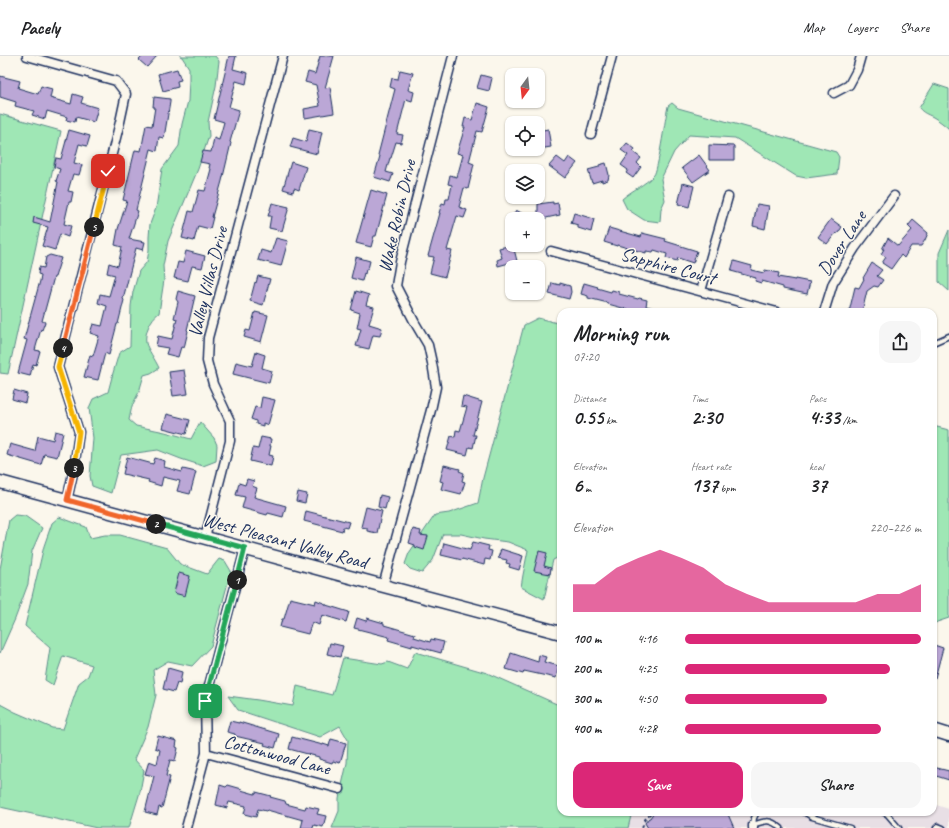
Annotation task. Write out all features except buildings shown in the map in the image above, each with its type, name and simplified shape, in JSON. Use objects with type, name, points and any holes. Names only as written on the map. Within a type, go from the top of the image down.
[{"type":"main road","name":"West Pleasant Valley Road","points":[[0,482],[557,632]]},
{"type":"main road","points":[[937,731],[949,735]]},
{"type":"street","points":[[27,56],[116,81],[126,94],[58,367],[79,432],[74,469],[67,500]]},
{"type":"street","name":"Valley Villas Drive","points":[[205,538],[230,442],[230,421],[213,384],[207,362],[208,338],[283,56]]},
{"type":"street","name":"Wake Robin Drive","points":[[383,586],[436,387],[428,345],[414,323],[396,286],[400,262],[453,56]]},
{"type":"street","points":[[591,134],[612,56]]},
{"type":"street","points":[[834,93],[849,85],[857,70],[861,56]]},
{"type":"street","name":"Dover Lane","points":[[825,308],[832,283],[855,248],[894,196]]},
{"type":"street","points":[[702,291],[728,197]]},
{"type":"street","name":"Sapphire Court","points":[[551,251],[763,308]]},
{"type":"street","points":[[186,828],[206,753],[205,701],[245,548]]},
{"type":"street","name":"Cottonwood Lane","points":[[206,753],[340,788]]},
{"type":"lane","points":[[937,341],[949,336]]},
{"type":"lane","points":[[753,827],[755,816]]},
{"type":"lane","points":[[810,816],[850,828]]},
{"type":"lane","points":[[889,816],[899,828]]},
{"type":"lane","points":[[753,827],[764,821],[773,822],[781,828]]},
{"type":"lane","points":[[936,828],[938,826],[943,828]]},
{"type":"path","points":[[642,828],[645,819],[648,816]]},
{"type":"shaded area","points":[[937,805],[949,809],[949,828],[628,828],[631,816],[937,816]]},
{"type":"green space","points":[[180,56],[215,56],[219,61],[216,86],[208,122],[209,136],[198,169],[168,241],[163,266],[164,280],[159,313],[151,322],[147,330],[146,343],[159,368],[144,375],[139,392],[132,406],[129,420],[136,426],[191,439],[200,422],[214,438],[217,445],[216,461],[203,466],[158,450],[121,455],[111,493],[92,486],[90,476],[93,438],[89,408],[93,399],[108,392],[119,353],[130,346],[131,306],[133,292],[139,271],[147,262],[150,224],[156,208],[162,169],[179,146],[182,124],[188,101],[189,68]]},
{"type":"green space","points":[[934,84],[949,89],[949,129],[919,108]]},
{"type":"green space","points":[[672,103],[678,108],[836,152],[839,157],[837,174],[806,178],[796,176],[735,138],[689,135],[674,152],[661,179],[665,200],[661,209],[660,222],[644,220],[627,209],[622,199],[647,182],[654,175],[668,106]]},
{"type":"green space","points":[[0,114],[61,131],[8,374],[0,373]]},
{"type":"green space","points":[[949,230],[949,291],[939,282],[939,253]]},
{"type":"green space","points":[[538,318],[557,323],[557,558],[553,560],[544,599],[521,587],[528,550],[508,542],[461,534],[443,534],[433,560],[422,573],[410,569],[405,564],[409,553],[435,515],[449,513],[478,503],[483,478],[524,325]]},
{"type":"green space","points":[[937,427],[949,430],[949,618],[937,622]]},
{"type":"green space","points":[[15,515],[25,516],[42,528],[32,551],[28,584],[0,653],[0,569],[9,520]]},
{"type":"green space","points":[[59,517],[86,527],[90,538],[105,535],[120,535],[167,548],[180,564],[207,574],[219,559],[225,561],[231,571],[211,646],[192,666],[168,661],[153,670],[156,695],[148,727],[134,759],[144,770],[140,792],[129,828],[97,828],[0,807],[0,704],[52,728],[63,729],[79,683],[88,676],[92,665],[63,656],[53,685],[45,680],[50,648],[25,626],[44,546],[52,523]]},
{"type":"green space","points":[[415,652],[487,673],[557,704],[557,816],[631,816],[628,828],[332,828],[339,811],[339,798],[347,763],[348,740],[340,726],[320,737],[238,710],[228,696],[293,706],[297,686],[332,695],[343,658],[382,664],[388,662],[407,669]]},
{"type":"route","points":[[108,171],[58,367],[79,432],[74,469],[67,500],[245,548],[205,701]]}]
